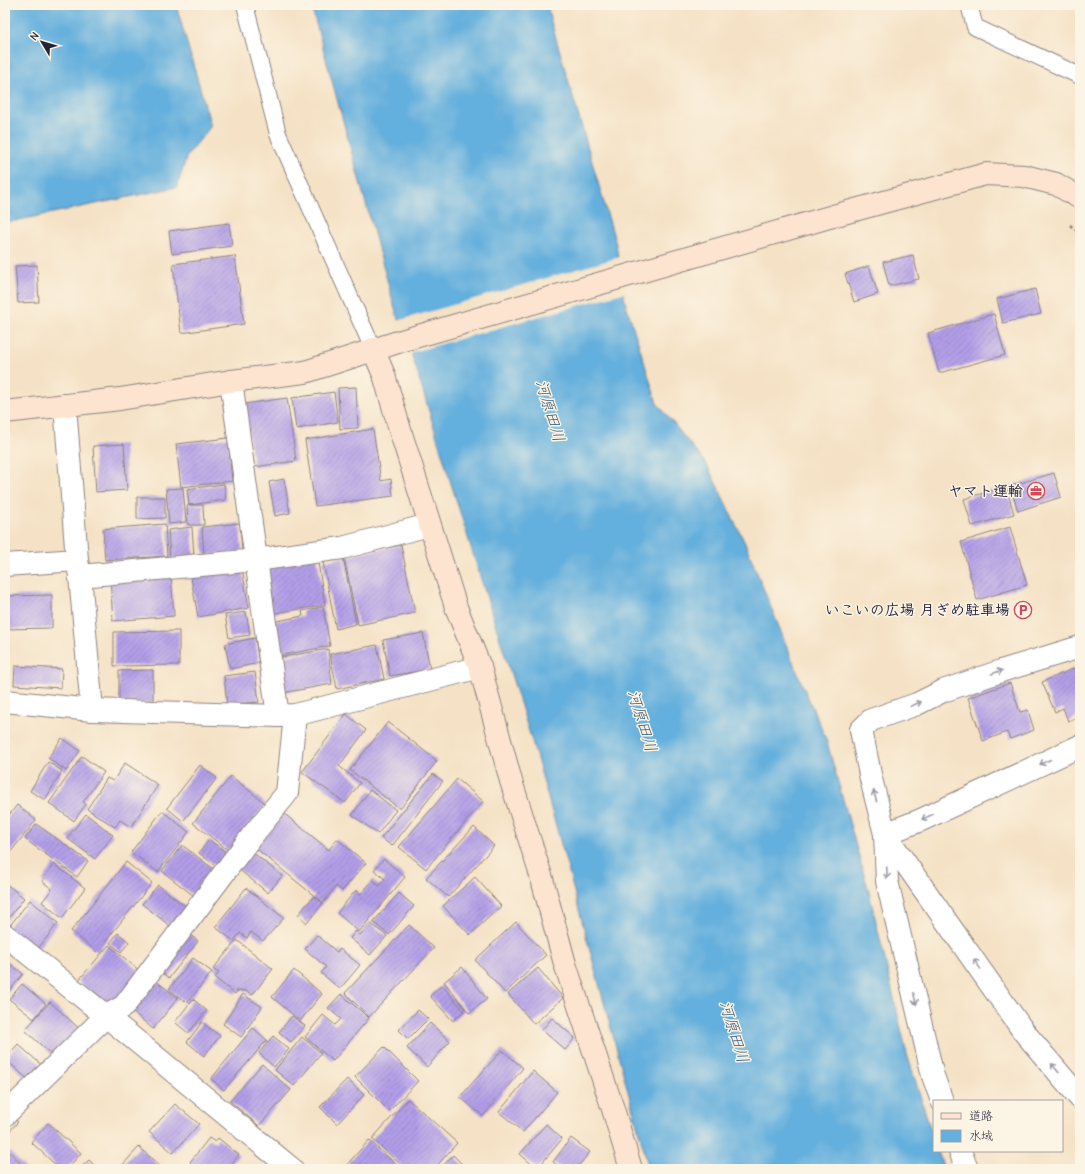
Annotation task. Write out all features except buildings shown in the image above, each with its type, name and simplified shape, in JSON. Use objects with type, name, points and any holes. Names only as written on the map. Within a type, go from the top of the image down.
[{"type":"street","points":[[5,412],[120,399],[231,381],[305,372],[373,349],[834,216],[986,174],[1024,176],[1056,184],[1080,198]]},
{"type":"street","points":[[373,349],[384,375],[429,525],[456,607],[480,667],[511,781],[542,880],[565,964],[613,1109],[631,1169]]},
{"type":"street","points":[[5,1115],[106,1016],[124,1006],[251,837],[288,793],[286,716],[256,560],[231,381]]},
{"type":"street","points":[[65,405],[78,568],[92,710]]},
{"type":"street","points":[[5,565],[78,568],[256,560],[342,548],[429,525]]},
{"type":"street","points":[[942,1100],[933,1076],[887,881],[886,834],[871,779],[861,730],[871,720],[917,704],[943,691],[1000,671],[1080,647]]},
{"type":"street","points":[[5,701],[92,710],[286,716],[480,667]]},
{"type":"street","points":[[886,834],[921,820],[1080,746]]},
{"type":"street","points":[[886,834],[1024,1032],[1080,1098]]},
{"type":"street","points":[[5,935],[292,1169]]},
{"type":"street","points":[[960,1152],[967,1169]]},
{"type":"lane","points":[[245,5],[278,134],[373,349]]},
{"type":"lane","points":[[969,5],[975,27],[1080,76]]},
{"type":"path","points":[[1066,221],[1080,234]]},
{"type":"water","points":[[5,5],[176,5],[211,126],[187,156],[177,187],[5,223]]},
{"type":"water","name":"河原田川","points":[[311,5],[552,5],[548,11],[616,244],[625,301],[657,403],[707,465],[745,543],[826,739],[869,892],[907,1054],[933,1137],[933,1152],[938,1152],[944,1169],[649,1169],[532,741],[415,365],[395,309]]},
{"type":"pier","points":[[620,257],[626,292],[413,352],[410,356],[397,321]]},
{"type":"place","name":"ヤマト運輸","points":[[1036,491]]},
{"type":"place","name":"いこいの広場 月ぎめ駐車場","points":[[1023,610]]}]
